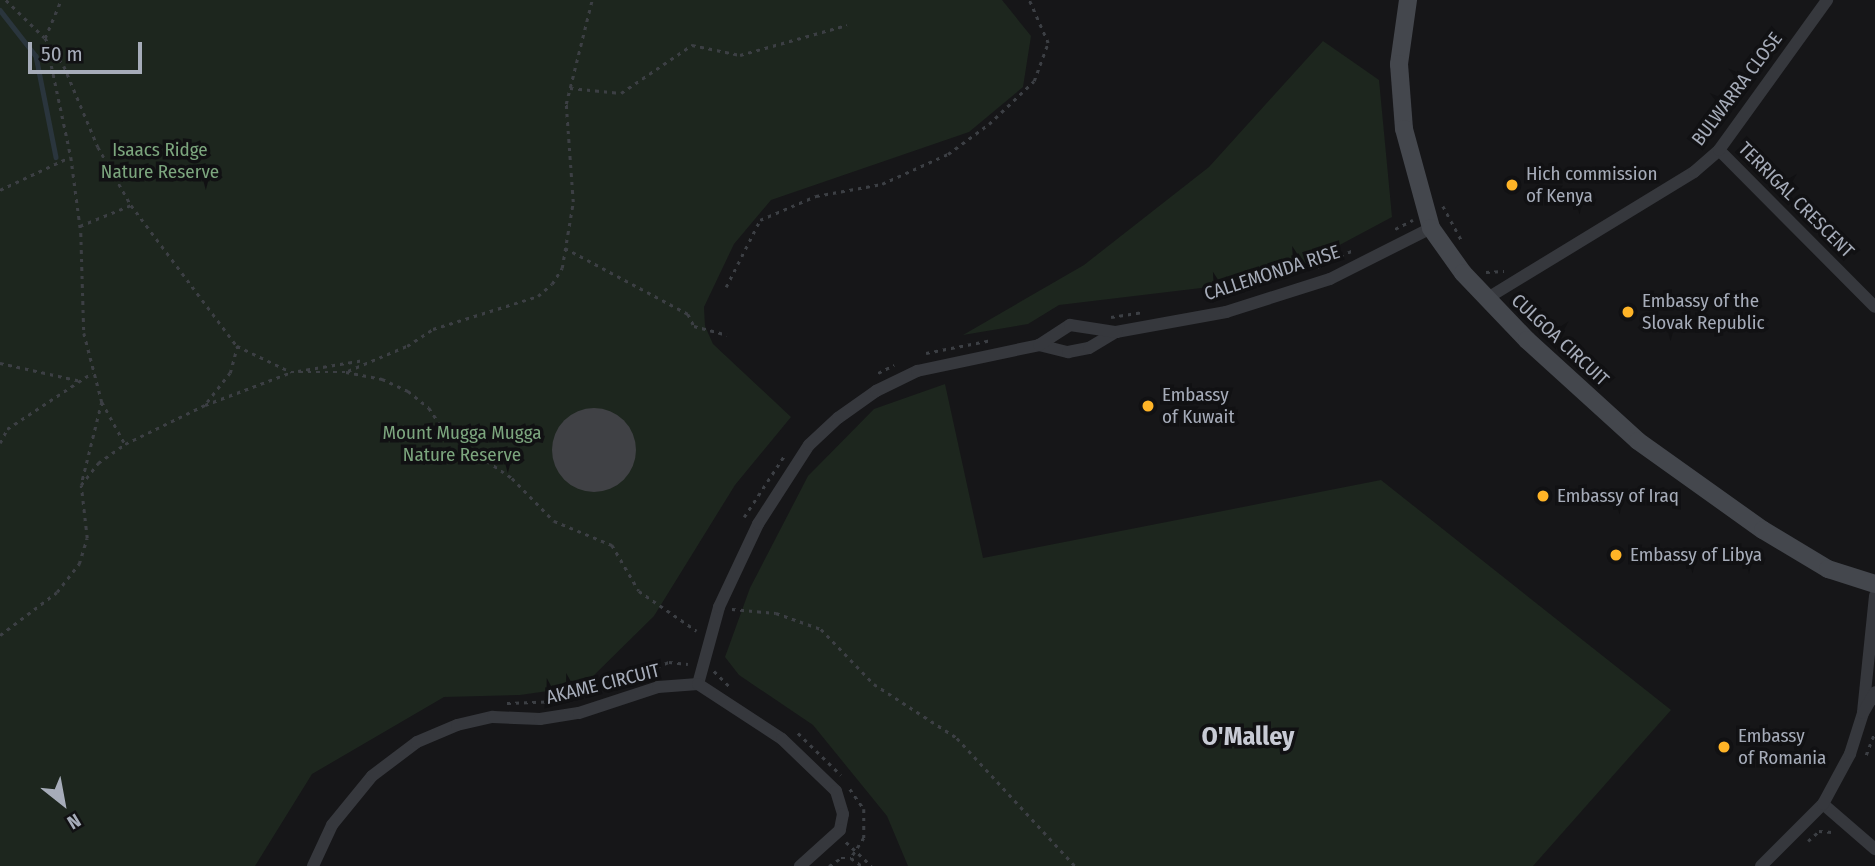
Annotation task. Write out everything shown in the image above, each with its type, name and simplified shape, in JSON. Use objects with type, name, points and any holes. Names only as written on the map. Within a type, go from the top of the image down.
[{"type":"street","name":"CULGOA CIRCUIT","points":[[1408,0],[1399,64],[1404,129],[1429,220],[1486,299],[1638,441],[1763,530],[1828,569],[1875,584]]},
{"type":"street","name":"BULWARRA CLOSE","points":[[1486,299],[1694,172],[1719,150],[1827,0]]},
{"type":"street","name":"TERRIGAL CRESCENT","points":[[1719,150],[1875,307]]},
{"type":"street","name":"CALLEMONDA RISE","points":[[698,684],[703,634],[776,494],[809,445],[838,418],[876,391],[917,370],[1040,345],[1070,325],[1116,332],[1226,312],[1330,279],[1429,220]]},
{"type":"street","name":"CALLEMONDA RISE","points":[[1040,345],[1068,352],[1089,348],[1116,332]]},
{"type":"street","points":[[1761,866],[1823,804],[1850,754],[1863,712],[1875,596]]},
{"type":"street","points":[[698,684],[782,739],[836,791],[843,814],[836,834],[800,866]]},
{"type":"street","name":"AKAME CIRCUIT","points":[[313,866],[332,825],[372,776],[417,742],[457,725],[493,717],[540,719],[579,713],[658,687],[698,684]]},
{"type":"street","points":[[1863,712],[1875,692]]},
{"type":"street","points":[[1823,804],[1875,849]]},
{"type":"path","points":[[6,0],[45,38],[48,46],[71,157],[80,226],[84,333],[92,373],[102,402],[125,444]]},
{"type":"path","points":[[45,38],[61,0]]},
{"type":"path","points":[[346,372],[368,360],[407,346],[452,322],[538,296],[552,284],[565,248],[573,202],[566,104],[592,0]]},
{"type":"path","points":[[726,287],[760,220],[816,196],[882,184],[948,154],[989,124],[1034,81],[1048,43],[1029,0]]},
{"type":"path","points":[[570,88],[621,93],[692,45],[740,55],[847,25]]},
{"type":"path","points":[[48,46],[64,66],[98,147],[131,205],[237,346],[291,372],[346,372],[382,379],[415,396],[445,432],[512,478],[554,522],[612,545],[639,591],[703,634]]},
{"type":"path","points":[[0,190],[71,157]]},
{"type":"path","points":[[80,226],[131,205]]},
{"type":"path","points":[[1391,233],[1429,220],[1443,205],[1468,252]]},
{"type":"path","points":[[565,248],[688,314],[694,326],[727,335]]},
{"type":"path","points":[[1308,271],[1355,249]]},
{"type":"path","points":[[1481,268],[1487,273],[1516,265],[1522,277]]},
{"type":"path","points":[[1100,315],[1151,310]]},
{"type":"path","points":[[915,356],[999,338]]},
{"type":"path","points":[[205,405],[230,373],[237,346]]},
{"type":"path","points":[[81,485],[98,463],[125,444],[205,405],[291,372],[368,360]]},
{"type":"path","points":[[874,376],[904,361]]},
{"type":"path","points":[[0,363],[81,381]]},
{"type":"path","points":[[0,443],[7,429],[92,373]]},
{"type":"path","points":[[0,635],[57,592],[79,564],[87,538],[81,485],[102,402]]},
{"type":"path","points":[[741,524],[752,499],[789,451]]},
{"type":"path","points":[[719,607],[775,613],[821,629],[874,684],[957,738],[1075,866]]},
{"type":"path","points":[[700,621],[703,634]]},
{"type":"path","points":[[694,642],[703,634]]},
{"type":"path","points":[[608,688],[669,662],[687,665],[691,654]]},
{"type":"path","points":[[498,704],[563,701]]},
{"type":"path","points":[[836,834],[872,866]]},
{"type":"path","points":[[829,866],[841,858],[851,859]]},
{"type":"green space","name":"Mount Mugga Mugga Nature Reserve","points":[[0,0],[1002,0],[1031,36],[1023,87],[969,132],[771,200],[734,244],[704,307],[705,326],[713,344],[791,417],[735,485],[654,616],[583,686],[520,695],[444,697],[312,774],[255,866],[0,866]]},
{"type":"green space","points":[[1323,41],[1379,80],[1392,217],[1276,279],[1059,305],[1028,324],[963,335],[1084,265],[1209,167]]},
{"type":"green space","points":[[945,384],[983,558],[1381,480],[1671,710],[1533,866],[908,866],[887,816],[813,725],[739,675],[725,657],[750,588],[808,476],[874,409]]},
{"type":"building","points":[[594,408],[610,411],[624,420],[633,434],[636,450],[633,466],[624,480],[610,489],[594,492],[578,489],[564,480],[555,466],[552,450],[555,434],[564,420],[578,411]]},
{"type":"waterway","points":[[0,10],[36,56],[56,157]]},
{"type":"place","name":"Hich commission of Kenya","points":[[1512,185]]},
{"type":"place","name":"Embassy of the Slovak Republic","points":[[1628,312]]},
{"type":"place","name":"Embassy of Kuwait","points":[[1148,406]]},
{"type":"place","name":"Embassy of Iraq","points":[[1543,496]]},
{"type":"place","name":"Embassy of Libya","points":[[1616,555]]},
{"type":"place","name":"Embassy of Romania","points":[[1724,747]]},
{"type":"district","name":"O'Malley","points":[[1248,737]]},
{"type":"park label","name":"Isaacs Ridge Nature Reserve","points":[[160,161]]}]
